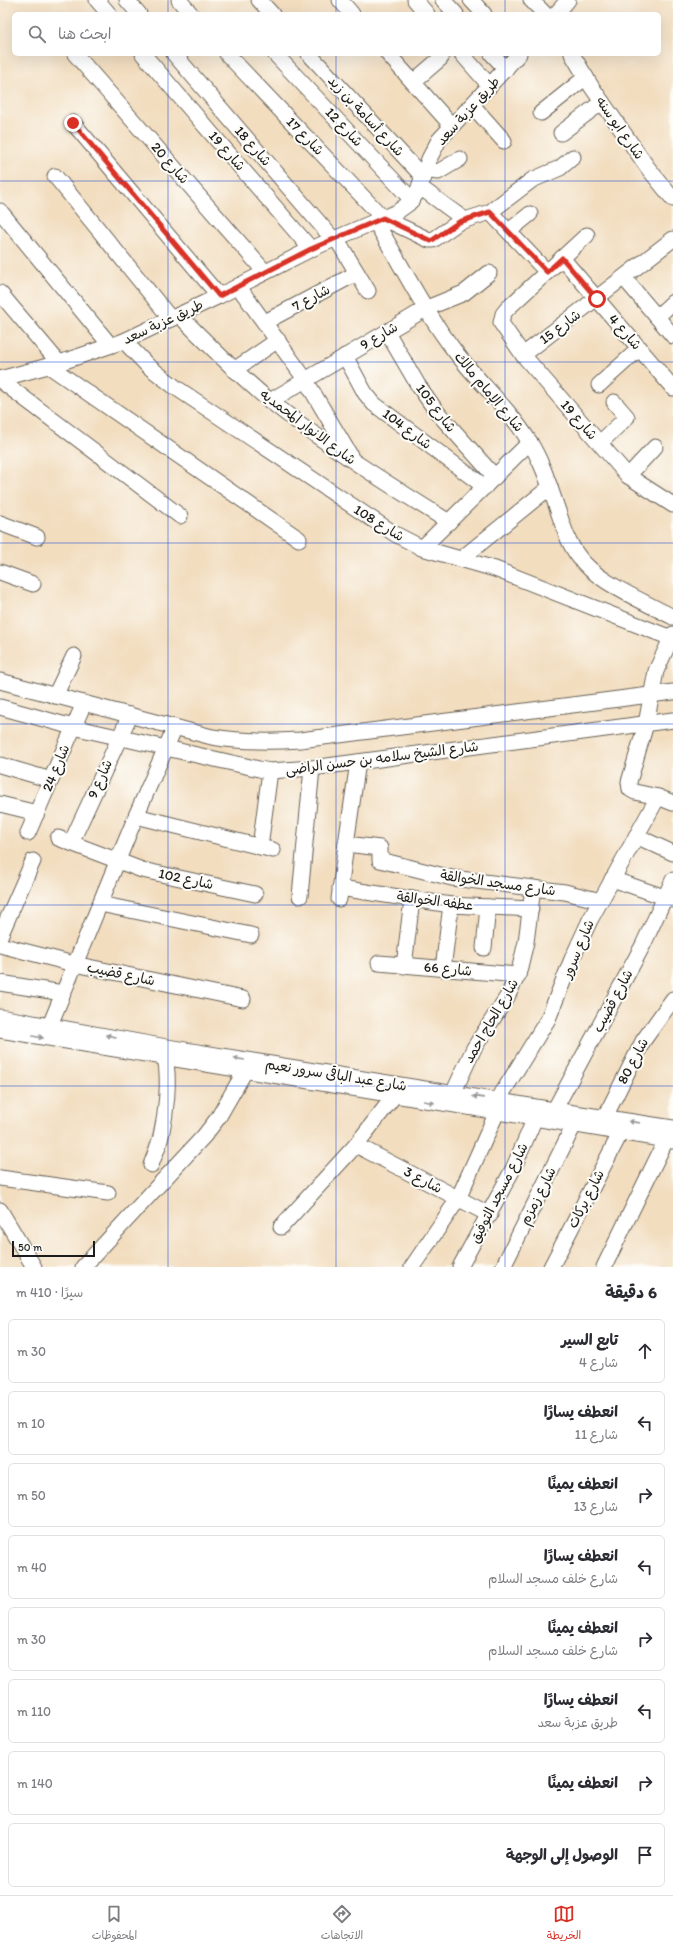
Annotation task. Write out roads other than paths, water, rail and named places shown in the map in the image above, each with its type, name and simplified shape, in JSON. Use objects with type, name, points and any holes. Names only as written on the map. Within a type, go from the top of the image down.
[{"type":"street","points":[[97,0],[107,12]]},
{"type":"street","points":[[127,0],[137,12]]},
{"type":"street","points":[[179,0],[189,12]]},
{"type":"street","points":[[259,0],[270,12]]},
{"type":"street","points":[[340,0],[350,12]]},
{"type":"street","points":[[415,0],[425,12]]},
{"type":"street","points":[[443,0],[454,12]]},
{"type":"street","points":[[471,0],[482,12]]},
{"type":"street","points":[[531,0],[543,12]]},
{"type":"street","points":[[558,12],[568,0]]},
{"type":"street","name":"شارع 20","points":[[77,56],[265,272]]},
{"type":"street","name":"شارع 19","points":[[145,56],[311,249]]},
{"type":"street","name":"شارع 18","points":[[176,56],[334,238],[368,291]]},
{"type":"street","name":"شارع 17","points":[[229,56],[379,220]]},
{"type":"street","name":"شارع 12","points":[[278,56],[412,200]]},
{"type":"street","name":"شارع أسامة بن زيد","points":[[311,56],[423,178],[465,220]]},
{"type":"street","points":[[393,56],[413,82],[452,126]]},
{"type":"street","points":[[464,56],[490,86]]},
{"type":"street","points":[[494,56],[506,69]]},
{"type":"street","name":"طريق عزبة سعد","points":[[0,379],[54,365],[117,343],[219,296],[334,238],[396,212],[412,200],[423,178],[434,150],[452,126],[517,56]]},
{"type":"street","name":"شارع ابو سنه","points":[[573,56],[602,102],[673,200]]},
{"type":"street","points":[[413,82],[441,58]]},
{"type":"street","points":[[541,114],[586,77]]},
{"type":"street","points":[[561,133],[602,102]]},
{"type":"street","points":[[472,105],[504,141]]},
{"type":"street","points":[[73,123],[219,296]]},
{"type":"street","points":[[379,220],[431,241],[457,223],[490,212],[532,180],[560,168],[573,157]]},
{"type":"street","points":[[423,178],[438,172],[460,159]]},
{"type":"street","name":"شارع الانوار المحمديه","points":[[55,176],[175,317],[234,370],[270,401],[353,461],[449,522]]},
{"type":"street","name":"شارع 108","points":[[0,211],[117,343],[175,387],[395,534],[422,548],[495,569],[672,636]]},
{"type":"street","points":[[490,212],[547,272],[588,235]]},
{"type":"street","points":[[509,232],[530,214]]},
{"type":"street","name":"شارع الإمام مالك","points":[[379,220],[427,308],[453,349],[505,408],[530,442],[541,464],[568,539],[574,551],[585,565],[600,576],[673,617]]},
{"type":"street","name":"شارع 15","points":[[523,355],[673,239]]},
{"type":"street","name":"شارع 4","points":[[562,258],[673,388]]},
{"type":"street","name":"شارع 19","points":[[547,272],[507,309],[501,319],[502,327],[523,355],[628,476],[638,484],[673,505]]},
{"type":"street","name":"شارع 7","points":[[265,322],[357,273]]},
{"type":"street","name":"شارع 9","points":[[270,401],[427,308],[464,293],[489,273]]},
{"type":"street","points":[[624,278],[673,336]]},
{"type":"street","points":[[238,286],[305,379],[353,461]]},
{"type":"street","points":[[0,293],[54,365],[300,539]]},
{"type":"street","points":[[657,316],[673,302]]},
{"type":"street","name":"شارع 105","points":[[387,332],[430,403],[490,482]]},
{"type":"street","points":[[234,370],[278,340]]},
{"type":"street","points":[[599,385],[640,348]]},
{"type":"street","name":"شارع 104","points":[[345,356],[365,393],[374,404],[490,482]]},
{"type":"street","points":[[0,379],[180,516]]},
{"type":"street","points":[[600,443],[627,417],[614,402]]},
{"type":"street","points":[[422,548],[530,442]]},
{"type":"street","points":[[628,476],[655,447]]},
{"type":"street","points":[[461,559],[550,487]]},
{"type":"street","points":[[0,522],[37,537]]},
{"type":"street","points":[[0,572],[33,584]]},
{"type":"street","points":[[672,636],[662,656],[650,695],[646,724],[629,786],[635,792],[658,797],[673,803]]},
{"type":"street","points":[[55,696],[74,656]]},
{"type":"street","name":"شارع الشيخ سلامه بن حسن الراضى","points":[[0,681],[175,727],[232,740],[262,742],[300,740],[673,692]]},
{"type":"street","name":"شارع 24","points":[[28,832],[84,703]]},
{"type":"street","name":"شارع الشيخ سلامه بن حسن الراضى","points":[[0,707],[119,738],[270,771],[312,768],[673,720]]},
{"type":"street","name":"شارع 9","points":[[65,840],[130,715]]},
{"type":"street","points":[[50,1025],[136,816],[175,727]]},
{"type":"street","points":[[346,844],[358,762]]},
{"type":"street","points":[[0,765],[51,780]]},
{"type":"street","points":[[300,896],[312,768]]},
{"type":"street","points":[[136,816],[267,849],[270,771]]},
{"type":"street","name":"شارع سرور","points":[[412,1267],[458,1199],[498,1106],[548,1019],[581,939],[612,879],[658,797]]},
{"type":"street","points":[[0,804],[37,812]]},
{"type":"street","points":[[636,836],[673,853]]},
{"type":"street","name":"شارع 102","points":[[65,840],[117,862],[142,870],[255,894]]},
{"type":"street","name":"شارع مسجد الخوالقة","points":[[346,844],[380,848],[380,860],[446,877],[565,892],[601,901]]},
{"type":"street","name":"عطفه الخوالقة","points":[[346,844],[340,894],[412,899],[451,905],[530,909]]},
{"type":"street","points":[[0,936],[33,862]]},
{"type":"street","points":[[612,879],[668,899]]},
{"type":"street","name":"شارع قضيب","points":[[546,1117],[668,899],[673,880]]},
{"type":"street","name":"شارع الحاج احمد","points":[[450,1099],[474,1048],[507,997],[518,976],[526,942],[533,888]]},
{"type":"street","points":[[404,966],[412,899]]},
{"type":"street","points":[[100,904],[251,935]]},
{"type":"street","points":[[443,969],[451,905]]},
{"type":"street","points":[[484,948],[488,907]]},
{"type":"street","name":"شارع قضيب","points":[[0,945],[74,964],[243,999]]},
{"type":"street","name":"شارع 66","points":[[379,963],[518,976]]},
{"type":"street","points":[[0,983],[63,993]]},
{"type":"street","name":"شارع 80","points":[[602,1123],[643,1041],[673,998]]},
{"type":"street","name":"شارع عبد الباقى سرور نعيم","points":[[0,1017],[450,1099],[498,1106],[574,1125],[602,1123],[621,1132],[671,1134]]},
{"type":"street","name":"شارع عبد الباقى سرور نعيم","points":[[0,1030],[394,1096],[450,1099]]},
{"type":"street","points":[[151,1165],[161,1137],[164,1114],[165,1058]]},
{"type":"street","points":[[84,1267],[204,1136],[218,1118],[245,1071]]},
{"type":"street","points":[[281,1227],[356,1145],[394,1096]]},
{"type":"street","name":"شارع عبد الباقى سرور نعيم","points":[[498,1106],[546,1117],[602,1123],[671,1134]]},
{"type":"street","name":"شارع مسجد التوفيق","points":[[460,1267],[490,1215],[513,1169],[546,1117]]},
{"type":"street","name":"شارع زمزم","points":[[503,1267],[574,1125]]},
{"type":"street","name":"شارع بركات","points":[[551,1267],[621,1132]]},
{"type":"street","points":[[604,1267],[671,1134]]},
{"type":"street","name":"شارع 3","points":[[356,1145],[490,1215]]},
{"type":"street","points":[[0,1178],[108,1193]]},
{"type":"street","points":[[0,1210],[34,1267]]}]
